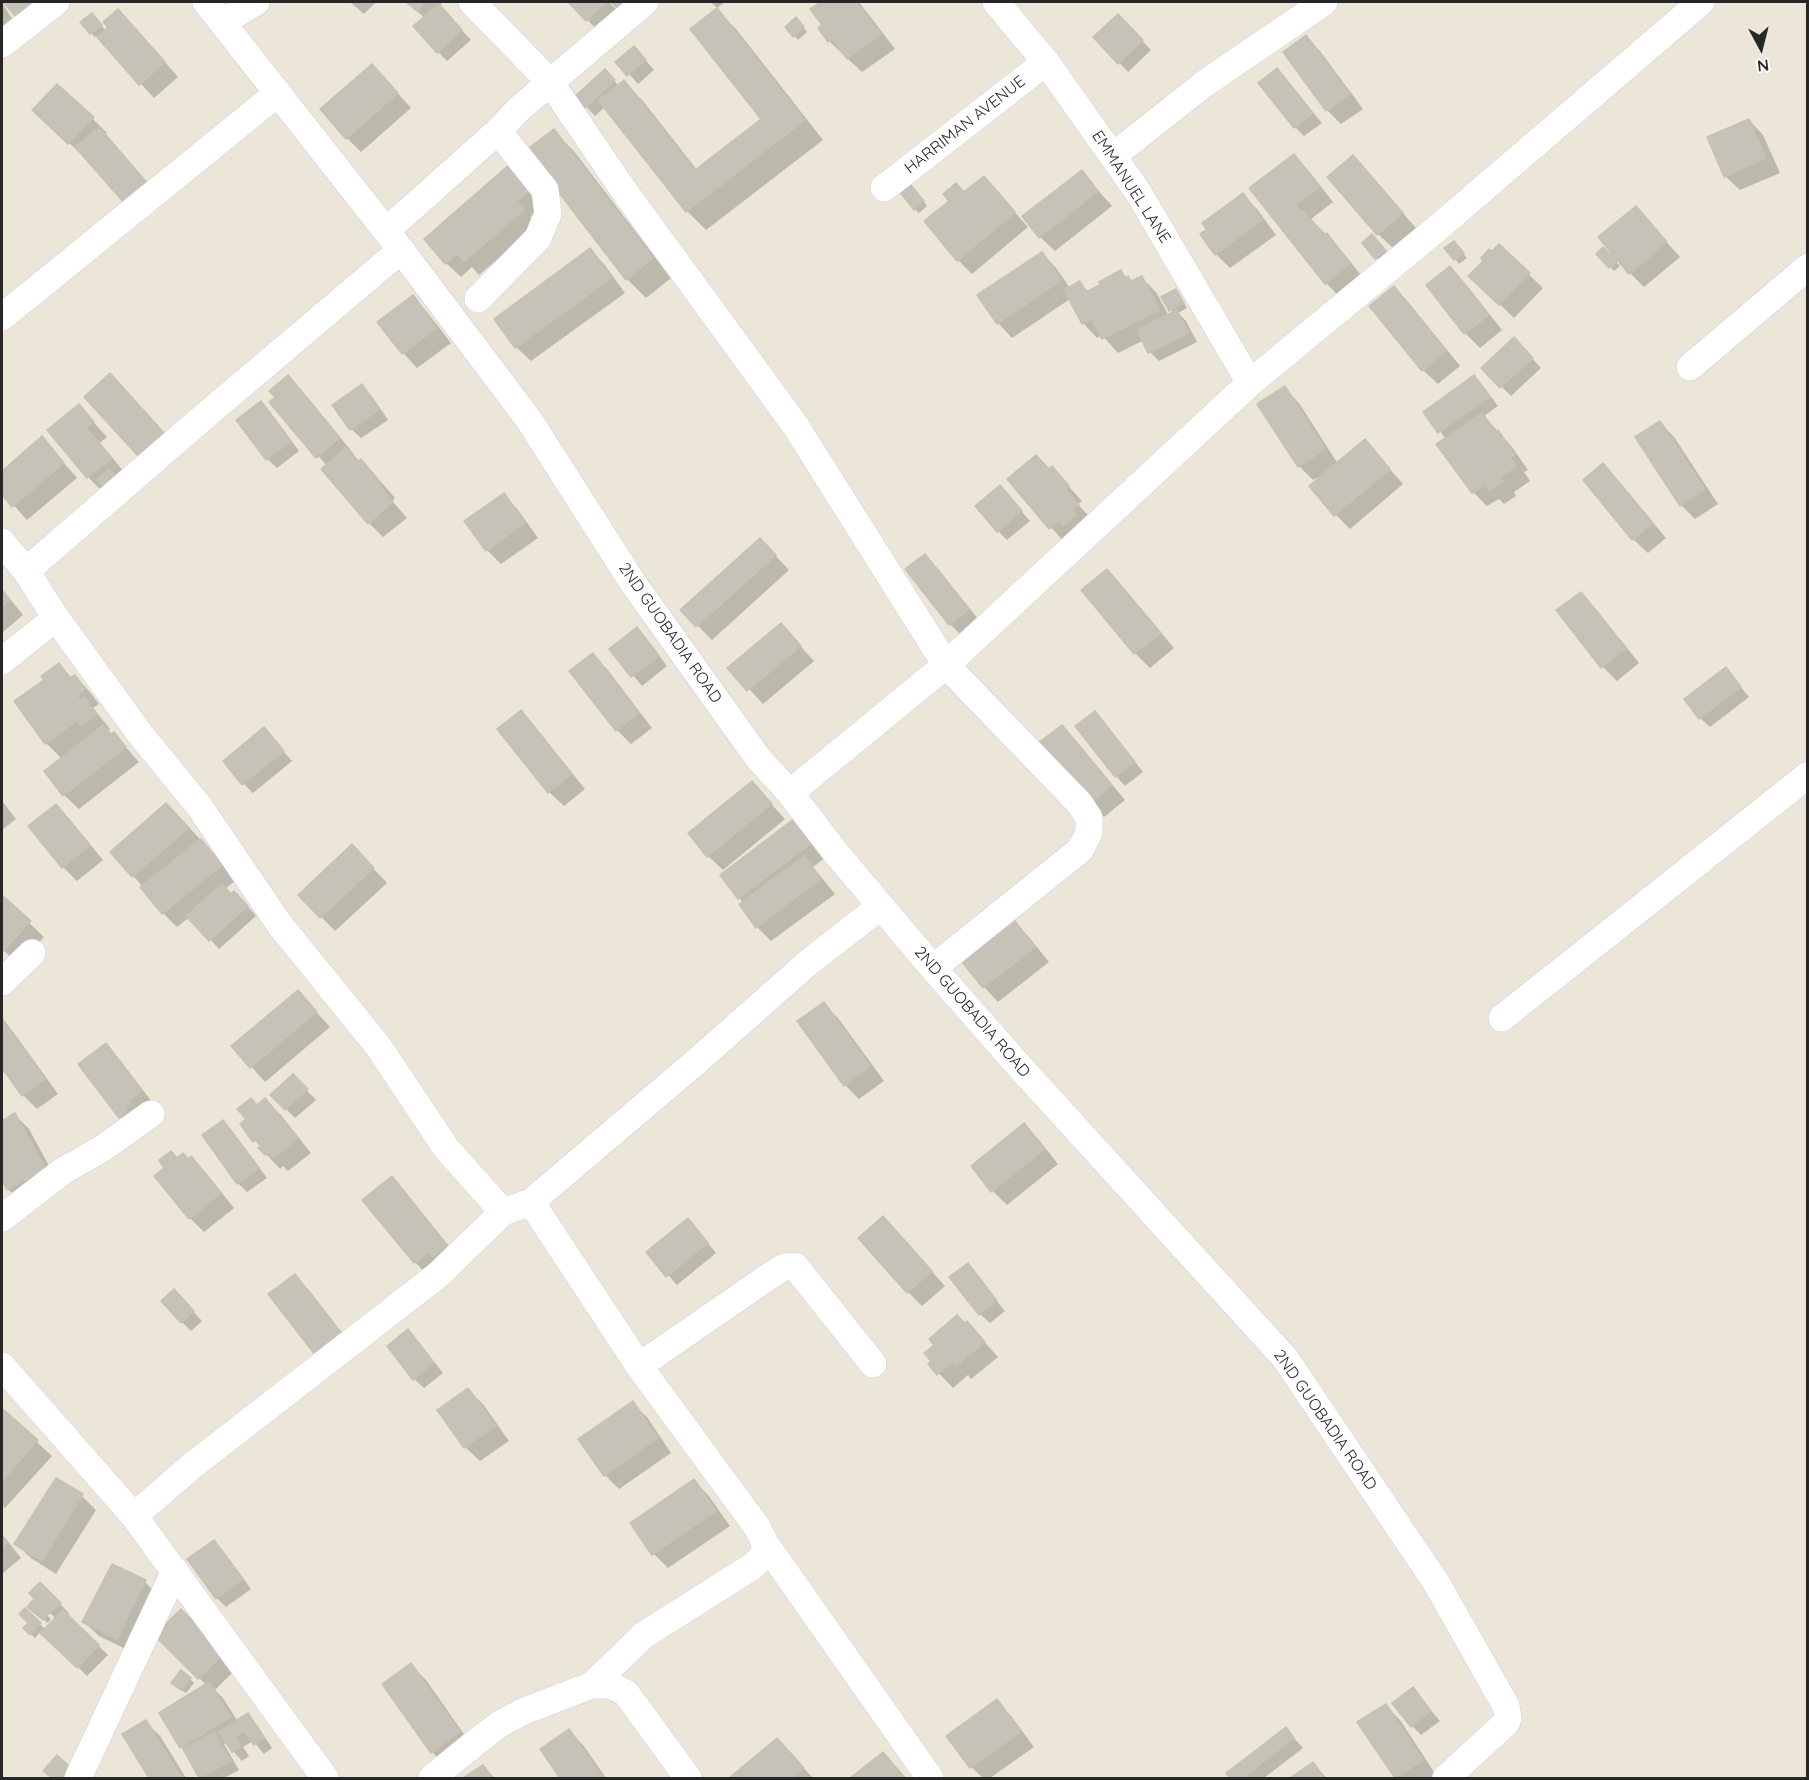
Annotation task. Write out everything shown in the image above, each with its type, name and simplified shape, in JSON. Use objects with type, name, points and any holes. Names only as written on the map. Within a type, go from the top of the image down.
[{"type":"street","points":[[2,44],[56,2]]},
{"type":"street","points":[[214,12],[256,2]]},
{"type":"street","points":[[472,2],[550,82],[625,192],[795,425],[946,665],[1080,804],[1089,818],[1089,833],[1080,850],[933,968]]},
{"type":"street","points":[[26,571],[206,415],[393,240],[519,109],[645,2]]},
{"type":"street","name":"EMMANUEL LANE","points":[[996,2],[1046,62],[1138,192],[1250,383]]},
{"type":"street","points":[[1113,156],[1204,84],[1324,2]]},
{"type":"street","points":[[790,793],[946,665],[1250,383],[1434,231],[1701,2]]},
{"type":"street","name":"2ND GUOBADIA ROAD","points":[[214,12],[393,240],[529,420],[633,583],[751,748],[933,968],[1019,1066],[1285,1358],[1437,1584],[1506,1706],[1508,1718],[1506,1723],[1446,1779]]},
{"type":"street","name":"HARRIMAN AVENUE","points":[[884,188],[1046,62]]},
{"type":"street","points":[[2,317],[278,93]]},
{"type":"street","points":[[478,299],[538,238],[548,214],[544,190],[498,131]]},
{"type":"street","points":[[1690,367],[1808,267]]},
{"type":"street","points":[[2,542],[26,571],[56,618],[140,735],[199,806],[279,925],[378,1046],[446,1148],[503,1212]]},
{"type":"street","points":[[2,661],[56,618]]},
{"type":"street","points":[[1502,1018],[1808,775]]},
{"type":"street","points":[[134,1516],[193,1465],[438,1275],[503,1212],[531,1202],[809,962],[880,906]]},
{"type":"street","points":[[2,982],[32,953]]},
{"type":"street","points":[[2,1218],[63,1171],[102,1148],[151,1114]]},
{"type":"street","points":[[531,1202],[639,1366],[757,1527],[765,1543],[930,1779]]},
{"type":"street","points":[[639,1366],[771,1275],[784,1267],[795,1266],[873,1364]]},
{"type":"street","points":[[3,1372],[134,1516],[325,1779]]},
{"type":"street","points":[[592,1685],[644,1635],[753,1566],[764,1555],[765,1543]]},
{"type":"street","points":[[77,1779],[176,1573]]},
{"type":"street","points":[[432,1779],[500,1724],[522,1712],[592,1685],[610,1685],[626,1693],[688,1779]]},
{"type":"building","points":[[3,2],[36,2],[17,18]]},
{"type":"building","points":[[406,2],[426,2],[417,11]]},
{"type":"building","points":[[568,2],[606,2],[586,21]]},
{"type":"building","points":[[611,2],[632,2],[621,12]]},
{"type":"building","points":[[821,2],[857,2],[881,34],[847,59],[832,39],[828,42],[818,28],[822,25],[810,9]]},
{"type":"building","points":[[439,4],[462,30],[437,53],[413,26]]},
{"type":"building","points":[[717,8],[805,120],[686,212],[598,100],[624,80],[695,170],[761,119],[690,29]]},
{"type":"building","points":[[118,9],[165,62],[139,85],[97,37],[108,27],[103,22]]},
{"type":"building","points":[[92,13],[102,25],[90,34],[80,22]]},
{"type":"building","points":[[1118,14],[1143,40],[1118,64],[1093,37]]},
{"type":"building","points":[[796,17],[804,27],[793,37],[785,27]]},
{"type":"building","points":[[1306,35],[1350,94],[1326,111],[1283,52]]},
{"type":"building","points":[[634,46],[646,60],[627,76],[615,62]]},
{"type":"building","points":[[372,64],[398,93],[346,139],[320,109]]},
{"type":"building","points":[[1277,68],[1313,113],[1294,128],[1258,83]]},
{"type":"building","points":[[605,69],[615,80],[585,108],[574,97]]},
{"type":"building","points":[[57,84],[94,117],[68,144],[32,110]]},
{"type":"building","points":[[1749,119],[1766,158],[1724,177],[1707,137]]},
{"type":"building","points":[[99,127],[149,185],[126,205],[75,147]]},
{"type":"building","points":[[554,129],[653,258],[626,280],[526,150]]},
{"type":"building","points":[[1294,154],[1320,187],[1296,205],[1324,235],[1327,233],[1350,264],[1325,284],[1249,188]]},
{"type":"building","points":[[1353,155],[1403,213],[1377,235],[1327,177]]},
{"type":"building","points":[[510,164],[532,189],[517,202],[524,210],[464,262],[457,254],[445,264],[424,239]]},
{"type":"building","points":[[1082,170],[1098,191],[1039,238],[1022,216]]},
{"type":"building","points":[[984,176],[1015,212],[957,261],[924,221],[949,201],[943,194],[956,183],[964,192]]},
{"type":"building","points":[[910,184],[924,201],[914,210],[900,192]]},
{"type":"building","points":[[1243,193],[1263,220],[1215,255],[1200,234],[1207,230],[1202,223]]},
{"type":"building","points":[[1636,206],[1667,242],[1629,274],[1598,237]]},
{"type":"building","points":[[1372,234],[1386,251],[1375,259],[1362,243]]},
{"type":"building","points":[[1454,241],[1464,253],[1454,260],[1444,248]]},
{"type":"building","points":[[1499,244],[1530,273],[1499,305],[1468,276],[1483,261],[1481,258],[1489,249],[1492,251]]},
{"type":"building","points":[[1603,247],[1617,261],[1609,268],[1596,254]]},
{"type":"building","points":[[590,248],[612,278],[515,348],[494,319]]},
{"type":"building","points":[[1042,252],[1062,280],[997,324],[977,295]]},
{"type":"building","points":[[1450,266],[1489,315],[1464,334],[1426,285]]},
{"type":"building","points":[[1121,270],[1125,278],[1128,276],[1131,281],[1142,276],[1160,310],[1102,339],[1091,319],[1082,324],[1064,290],[1080,281],[1086,292]]},
{"type":"building","points":[[1394,286],[1446,351],[1422,371],[1369,306]]},
{"type":"building","points":[[1176,289],[1184,303],[1169,311],[1161,297]]},
{"type":"building","points":[[413,295],[437,328],[402,354],[377,322]]},
{"type":"building","points":[[1177,310],[1189,333],[1148,353],[1137,330]]},
{"type":"building","points":[[1514,337],[1533,358],[1500,388],[1481,368]]},
{"type":"building","points":[[110,373],[165,434],[139,457],[84,397]]},
{"type":"building","points":[[288,375],[340,438],[316,458],[269,402],[275,397],[269,391]]},
{"type":"building","points":[[1474,375],[1490,397],[1438,433],[1423,412]]},
{"type":"building","points":[[362,384],[379,410],[350,430],[332,405]]},
{"type":"building","points":[[1285,386],[1325,449],[1298,467],[1257,404]]},
{"type":"building","points":[[261,401],[291,441],[266,460],[236,420]]},
{"type":"building","points":[[79,404],[94,422],[86,428],[112,458],[87,478],[47,430]]},
{"type":"building","points":[[1482,413],[1496,432],[1498,430],[1515,455],[1511,457],[1517,466],[1500,477],[1503,481],[1489,491],[1485,485],[1472,493],[1436,444]]},
{"type":"building","points":[[1660,421],[1705,489],[1680,506],[1635,437]]},
{"type":"building","points":[[42,436],[64,463],[12,507],[2,495],[2,471]]},
{"type":"building","points":[[1365,439],[1390,469],[1334,516],[1309,486]]},
{"type":"building","points":[[347,447],[358,461],[361,459],[393,502],[368,524],[321,469]]},
{"type":"building","points":[[1036,455],[1049,469],[1052,466],[1069,486],[1065,489],[1079,505],[1072,510],[1077,515],[1063,526],[1059,522],[1049,529],[1007,479]]},
{"type":"building","points":[[1603,463],[1653,523],[1632,540],[1583,480]]},
{"type":"building","points":[[109,469],[120,482],[108,492],[97,479]]},
{"type":"building","points":[[1000,485],[1022,511],[997,532],[975,506]]},
{"type":"building","points":[[504,493],[525,523],[486,551],[464,521]]},
{"type":"building","points":[[760,538],[776,555],[696,627],[680,610]]},
{"type":"building","points":[[925,554],[969,609],[949,625],[905,569]]},
{"type":"building","points":[[1107,569],[1161,633],[1134,654],[1081,590]]},
{"type":"building","points":[[2,590],[10,600],[2,607]]},
{"type":"building","points":[[1581,592],[1626,648],[1601,668],[1556,610]]},
{"type":"building","points":[[781,623],[801,646],[747,691],[727,668]]},
{"type":"building","points":[[637,627],[659,656],[631,677],[609,649]]},
{"type":"building","points":[[593,653],[639,713],[616,731],[569,671]]},
{"type":"building","points":[[59,663],[70,678],[75,675],[85,689],[77,696],[80,700],[84,697],[97,714],[81,726],[78,720],[45,744],[14,701],[44,680],[41,676]]},
{"type":"building","points":[[1726,667],[1741,687],[1699,719],[1684,699]]},
{"type":"building","points":[[521,710],[572,774],[548,793],[497,729]]},
{"type":"building","points":[[1095,711],[1135,762],[1115,777],[1075,726]]},
{"type":"building","points":[[103,725],[111,734],[114,732],[126,747],[63,796],[44,771]]},
{"type":"building","points":[[1062,725],[1112,785],[1089,804],[1038,743]]},
{"type":"building","points":[[264,727],[284,751],[242,785],[223,761]]},
{"type":"building","points":[[752,781],[772,804],[707,857],[688,833]]},
{"type":"building","points":[[166,803],[189,828],[132,877],[110,852]]},
{"type":"building","points":[[56,804],[90,845],[62,868],[28,826]]},
{"type":"building","points":[[795,818],[813,842],[738,899],[720,875]]},
{"type":"building","points":[[201,839],[222,865],[162,914],[140,887]]},
{"type":"building","points":[[352,844],[374,868],[320,918],[298,895]]},
{"type":"building","points":[[804,856],[821,879],[756,928],[739,904]]},
{"type":"building","points":[[222,884],[231,894],[234,891],[248,906],[209,941],[186,916]]},
{"type":"building","points":[[2,895],[31,921],[3,951],[2,949]]},
{"type":"building","points":[[1014,920],[1035,947],[983,988],[962,962]]},
{"type":"building","points":[[298,990],[317,1012],[250,1068],[231,1046]]},
{"type":"building","points":[[824,1002],[870,1066],[844,1086],[797,1021]]},
{"type":"building","points":[[2,1018],[45,1079],[22,1096],[2,1068]]},
{"type":"building","points":[[106,1043],[142,1091],[128,1101],[131,1104],[125,1108],[127,1111],[119,1118],[78,1064]]},
{"type":"building","points":[[293,1074],[308,1089],[285,1110],[270,1095]]},
{"type":"building","points":[[251,1098],[257,1105],[265,1098],[298,1138],[273,1158],[268,1152],[265,1155],[258,1148],[261,1146],[256,1140],[253,1142],[240,1124],[246,1119],[237,1109]]},
{"type":"building","points":[[15,1113],[46,1169],[7,1190],[2,1181],[2,1121]]},
{"type":"building","points":[[223,1120],[259,1168],[237,1184],[202,1135]]},
{"type":"building","points":[[1024,1123],[1045,1149],[991,1192],[971,1166]]},
{"type":"building","points":[[171,1151],[177,1158],[183,1153],[188,1159],[191,1156],[221,1193],[189,1219],[154,1176],[164,1168],[159,1160]]},
{"type":"building","points":[[392,1176],[447,1245],[433,1257],[429,1252],[414,1263],[362,1200]]},
{"type":"building","points":[[883,1216],[932,1271],[907,1293],[858,1238]]},
{"type":"building","points":[[688,1218],[708,1243],[666,1277],[646,1252]]},
{"type":"building","points":[[968,1263],[997,1301],[979,1315],[949,1277]]},
{"type":"building","points":[[295,1274],[343,1336],[316,1356],[268,1294]]},
{"type":"building","points":[[174,1289],[194,1311],[181,1323],[161,1301]]},
{"type":"building","points":[[957,1315],[965,1323],[967,1321],[985,1342],[956,1366],[953,1362],[937,1375],[928,1364],[931,1361],[924,1353],[934,1345],[929,1339]]},
{"type":"building","points":[[408,1329],[434,1363],[413,1380],[387,1346]]},
{"type":"building","points":[[468,1388],[496,1426],[464,1448],[437,1410]]},
{"type":"building","points":[[633,1401],[658,1438],[604,1476],[578,1439]]},
{"type":"building","points":[[4,1410],[38,1440],[2,1481],[2,1413]]},
{"type":"building","points":[[56,1478],[83,1494],[42,1561],[14,1544]]},
{"type":"building","points":[[694,1479],[716,1511],[652,1555],[630,1523]]},
{"type":"building","points":[[2,1535],[8,1543],[2,1548]]},
{"type":"building","points":[[214,1540],[243,1579],[216,1599],[187,1559]]},
{"type":"building","points":[[112,1564],[146,1580],[117,1639],[82,1622]]},
{"type":"building","points":[[40,1582],[61,1603],[49,1614],[29,1593]]},
{"type":"building","points":[[33,1600],[48,1614],[43,1620],[27,1607]]},
{"type":"building","points":[[25,1608],[41,1623],[30,1635],[23,1628],[28,1623],[19,1614]]},
{"type":"building","points":[[181,1609],[224,1653],[198,1679],[154,1635]]},
{"type":"building","points":[[63,1610],[99,1645],[77,1668],[40,1633]]},
{"type":"building","points":[[411,1663],[460,1732],[431,1753],[382,1684]]},
{"type":"building","points":[[181,1670],[191,1678],[181,1690],[171,1683]]},
{"type":"building","points":[[209,1682],[231,1717],[180,1748],[159,1713]]},
{"type":"building","points":[[1413,1687],[1431,1711],[1411,1727],[1392,1703]]},
{"type":"building","points":[[997,1699],[1021,1732],[970,1768],[946,1736]]},
{"type":"building","points":[[1386,1704],[1423,1760],[1395,1778],[1357,1722]]},
{"type":"building","points":[[248,1713],[264,1738],[254,1745],[244,1731],[235,1737],[241,1747],[232,1752],[219,1732]]},
{"type":"building","points":[[146,1720],[182,1778],[149,1778],[122,1734]]},
{"type":"building","points":[[1286,1727],[1294,1738],[1243,1778],[1230,1778],[1226,1773]]},
{"type":"building","points":[[569,1729],[603,1778],[560,1778],[540,1749]]},
{"type":"building","points":[[214,1732],[231,1761],[199,1778],[183,1749]]},
{"type":"building","points":[[777,1738],[804,1768],[791,1778],[729,1778]]},
{"type":"building","points":[[883,1752],[905,1778],[850,1778]]},
{"type":"building","points":[[57,1755],[70,1767],[60,1778],[52,1778],[43,1771]]},
{"type":"building","points":[[1313,1762],[1324,1778],[1290,1778]]},
{"type":"building","points":[[483,1765],[493,1778],[463,1778]]}]
